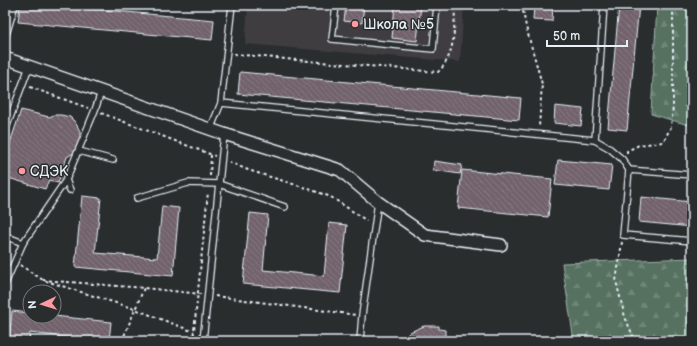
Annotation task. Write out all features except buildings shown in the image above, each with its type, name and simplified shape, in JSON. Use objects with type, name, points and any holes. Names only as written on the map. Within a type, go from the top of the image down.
[{"type":"street","points":[[5,58],[210,130],[340,170],[378,202],[425,235],[501,245]]},
{"type":"lane","points":[[5,38],[15,5]]},
{"type":"lane","points":[[210,130],[221,103],[232,5]]},
{"type":"lane","points":[[336,5],[332,39],[433,49],[437,5]]},
{"type":"lane","points":[[595,140],[604,5]]},
{"type":"lane","points":[[5,130],[29,67]]},
{"type":"lane","points":[[5,284],[22,243],[66,180],[101,92]]},
{"type":"lane","points":[[221,103],[595,140],[610,148],[622,159],[628,170],[623,235],[692,241]]},
{"type":"lane","points":[[203,341],[224,134]]},
{"type":"lane","points":[[78,151],[113,160]]},
{"type":"lane","points":[[628,170],[692,175]]},
{"type":"lane","points":[[66,180],[70,190]]},
{"type":"lane","points":[[137,198],[188,183],[219,184],[285,207]]},
{"type":"lane","points":[[360,341],[362,315],[378,202]]},
{"type":"lane","points":[[5,236],[22,243]]},
{"type":"path","points":[[227,53],[438,72],[448,61],[453,45],[455,5]]},
{"type":"path","points":[[522,5],[526,27],[542,84],[538,134]]},
{"type":"path","points":[[624,162],[627,151],[639,145],[663,142],[671,127],[673,5]]},
{"type":"path","points":[[193,341],[211,155]]},
{"type":"path","points":[[623,235],[616,281],[625,317],[636,341]]},
{"type":"path","points":[[15,262],[43,280],[135,309],[194,332]]},
{"type":"path","points":[[122,341],[144,288]]},
{"type":"shaded area","name":"Школа №5","points":[[248,5],[464,5],[460,62],[245,44]]},
{"type":"green space","points":[[657,5],[692,5],[692,126],[651,114]]},
{"type":"green space","points":[[692,258],[692,341],[574,341],[562,263]]},
{"type":"place","name":"Школа №5","points":[[355,24]]},
{"type":"place","name":"СДЭК","points":[[22,171]]}]
